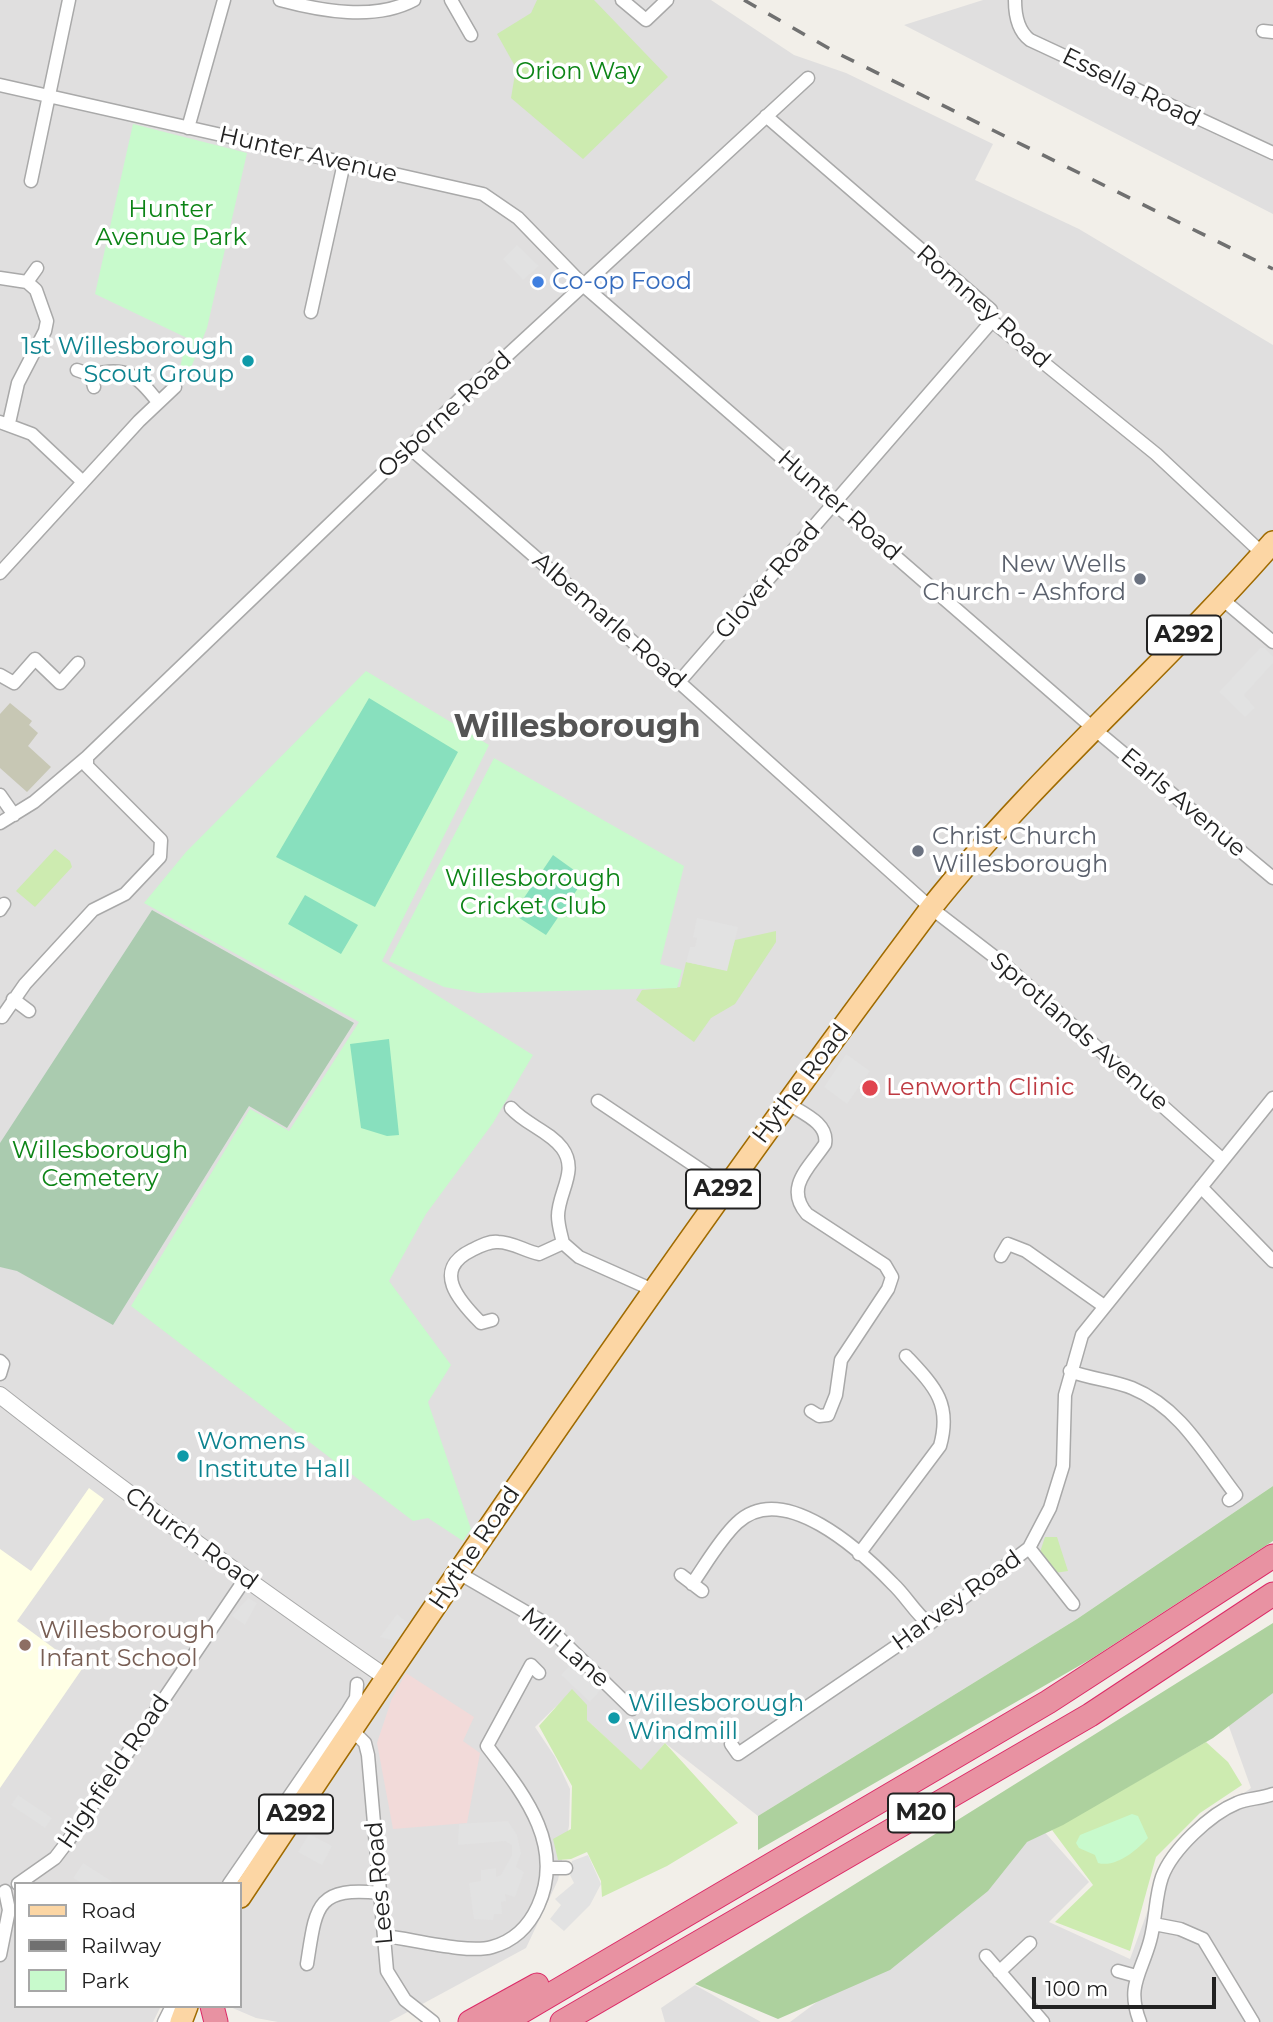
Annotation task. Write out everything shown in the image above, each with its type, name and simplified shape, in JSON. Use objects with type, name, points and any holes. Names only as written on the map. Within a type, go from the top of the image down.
[{"type":"highway","name":"M20","points":[[505,2022],[1048,1702],[1273,1556]]},
{"type":"highway","name":"M20","points":[[562,2022],[1090,1715],[1273,1594]]},
{"type":"highway","name":"M20","points":[[472,2021],[672,1913],[750,1879]]},
{"type":"main road","name":"Hythe Road","points":[[242,1894],[313,1775],[353,1731],[457,1572],[725,1186],[931,908],[961,869],[1268,548]]},
{"type":"street","points":[[31,181],[69,0]]},
{"type":"street","points":[[188,128],[224,0]]},
{"type":"street","points":[[280,0],[362,13],[383,11],[414,0]]},
{"type":"street","points":[[451,0],[471,35]]},
{"type":"street","points":[[622,0],[646,20],[667,0]]},
{"type":"street","name":"Essella Road","points":[[1016,0],[1018,22],[1024,35],[1031,40],[1273,153]]},
{"type":"street","name":"Osborne Road","points":[[0,823],[87,757],[410,448],[808,78]]},
{"type":"street","name":"Hunter Avenue","points":[[0,85],[483,194],[518,218],[584,286]]},
{"type":"street","name":"Romney Road","points":[[766,116],[991,310],[992,321],[1268,548]]},
{"type":"street","points":[[311,313],[344,163]]},
{"type":"street","points":[[27,282],[37,268]]},
{"type":"street","points":[[0,278],[27,282],[43,302],[47,321],[45,331],[18,383],[4,423],[32,434],[83,482]]},
{"type":"street","name":"Hunter Road","points":[[584,286],[1093,728]]},
{"type":"street","name":"Glover Road","points":[[679,682],[992,321]]},
{"type":"street","points":[[77,370],[92,381],[109,370],[132,374],[158,402]]},
{"type":"street","points":[[0,573],[158,402],[175,387]]},
{"type":"street","name":"Albemarle Road","points":[[410,448],[679,682],[931,908]]},
{"type":"street","points":[[1222,599],[1273,642]]},
{"type":"street","points":[[0,675],[13,683],[35,659],[60,683],[78,663]]},
{"type":"street","name":"Earls Avenue","points":[[1093,728],[1273,878]]},
{"type":"street","points":[[2,1017],[13,999],[93,910],[125,894],[160,857],[161,840],[87,766],[87,757]]},
{"type":"street","points":[[0,794],[14,815]]},
{"type":"street","name":"Sprotlands Avenue","points":[[931,908],[1005,965],[1223,1160]]},
{"type":"street","points":[[13,999],[29,1011]]},
{"type":"street","name":"Harvey Road","points":[[731,1744],[738,1754],[929,1624],[1029,1548],[1050,1508],[1063,1466],[1065,1395],[1082,1335],[1273,1098]]},
{"type":"street","points":[[598,1101],[725,1186]]},
{"type":"street","points":[[787,1103],[823,1128],[826,1136],[825,1144],[796,1186],[797,1202],[807,1214],[885,1265],[892,1277],[888,1289],[841,1360],[836,1395],[828,1415],[819,1416],[811,1411]]},
{"type":"street","points":[[510,1108],[524,1122],[555,1141],[567,1158],[568,1181],[558,1216],[563,1243],[579,1257],[653,1290]]},
{"type":"street","points":[[1201,1187],[1273,1261]]},
{"type":"street","points":[[483,1326],[453,1292],[451,1270],[455,1263],[468,1252],[494,1241],[540,1254],[563,1243]]},
{"type":"street","points":[[1001,1256],[1008,1244],[1026,1251],[1104,1307]]},
{"type":"street","points":[[859,1554],[940,1446],[945,1429],[940,1397],[906,1356]]},
{"type":"street","points":[[0,1361],[0,1374]]},
{"type":"street","points":[[1070,1371],[1132,1388],[1157,1401],[1177,1417],[1236,1495],[1229,1500]]},
{"type":"street","name":"Church Road","points":[[0,1395],[76,1455],[245,1579],[387,1678]]},
{"type":"street","points":[[681,1575],[697,1587],[737,1522],[764,1510],[793,1511],[808,1517],[859,1554],[894,1584],[929,1624]]},
{"type":"street","points":[[1029,1548],[1073,1604]]},
{"type":"street","name":"Mill Lane","points":[[457,1572],[543,1622],[632,1709]]},
{"type":"street","name":"Highfield Road","points":[[19,1882],[54,1858],[68,1841],[245,1579]]},
{"type":"street","points":[[385,1937],[473,1948],[505,1942],[531,1921],[545,1886],[547,1868],[544,1838],[533,1811],[487,1746],[531,1665],[539,1673]]},
{"type":"street","name":"Hythe Road","points":[[231,1882],[313,1775],[356,1698],[357,1684]]},
{"type":"street","name":"Lees Road","points":[[353,1731],[365,1742],[368,1755],[390,1976],[405,2000],[433,2022]]},
{"type":"street","points":[[1140,2022],[1133,2005],[1136,1976],[1154,1924],[1161,1879],[1169,1863],[1193,1834],[1235,1804],[1273,1794]]},
{"type":"street","points":[[547,1868],[566,1868]]},
{"type":"street","points":[[0,1955],[9,1910],[10,1888]]},
{"type":"street","points":[[307,1964],[313,1925],[319,1909],[330,1896],[353,1890],[380,1893]]},
{"type":"street","points":[[1154,1924],[1180,1929],[1203,1939],[1253,2022]]},
{"type":"street","points":[[999,1972],[1030,1943]]},
{"type":"street","points":[[986,1956],[1043,2022]]},
{"type":"street","points":[[1118,1971],[1136,1976]]},
{"type":"shaded area","points":[[0,0],[711,0],[794,55],[846,73],[993,144],[975,180],[1079,229],[1273,345],[1273,1486],[1077,1619],[758,1816],[665,1743],[641,1771],[587,1720],[572,1691],[535,1727],[555,1757],[570,1789],[569,1826],[558,1880],[526,1948],[389,2022],[278,2022],[256,2018],[233,2008],[242,2008],[242,1882],[14,1882],[14,2008],[160,2008],[153,2022],[0,2022]]},
{"type":"shaded area","points":[[983,0],[1273,0],[1273,214],[904,25]]},
{"type":"shaded area","points":[[517,245],[539,266],[523,280],[503,259]]},
{"type":"shaded area","points":[[1260,648],[1265,648],[1273,657],[1273,663],[1244,695],[1255,708],[1245,717],[1219,692]]},
{"type":"shaded area","points":[[10,703],[32,721],[29,725],[38,733],[28,746],[51,767],[27,792],[0,768],[0,714]]},
{"type":"shaded area","points":[[697,918],[738,927],[727,971],[686,962],[690,947],[695,947],[697,938],[693,937]]},
{"type":"shaded area","points":[[846,1054],[870,1071],[847,1104],[824,1087]]},
{"type":"shaded area","name":"Willesborough Infant School","points":[[89,1488],[104,1499],[17,1621],[82,1669],[0,1788],[0,1549],[31,1571]]},
{"type":"shaded area","points":[[248,1598],[257,1603],[245,1625],[232,1616]]},
{"type":"shaded area","points":[[397,1614],[409,1624],[401,1637],[396,1641],[380,1637]]},
{"type":"shaded area","points":[[575,1660],[604,1686],[590,1702],[561,1675]]},
{"type":"shaded area","points":[[406,1673],[474,1717],[463,1741],[480,1753],[467,1823],[393,1829],[377,1743],[392,1698]]},
{"type":"shaded area","points":[[1273,1687],[1273,2022],[790,2022],[911,1932],[1041,1828],[1089,1882],[1049,1922],[1130,1959],[1148,1910],[1188,1834],[1251,1788],[1228,1724]]},
{"type":"shaded area","points":[[18,1795],[52,1818],[45,1828],[11,1805]]},
{"type":"shaded area","points":[[508,1821],[517,1835],[521,1853],[516,1867],[524,1872],[515,1897],[505,1894],[506,1901],[501,1902],[502,1914],[494,1914],[493,1920],[474,1919],[469,1883],[481,1881],[481,1870],[496,1868],[496,1877],[501,1875],[512,1855],[512,1845],[505,1841],[458,1845],[459,1824]]},
{"type":"shaded area","points":[[309,1834],[332,1846],[322,1865],[298,1852]]},
{"type":"shaded area","points":[[588,1855],[601,1884],[590,1905],[564,1931],[550,1919],[561,1905],[555,1899],[574,1883],[570,1875],[572,1861]]},
{"type":"shaded area","points":[[83,1863],[113,1882],[80,1882],[73,1878]]},
{"type":"shaded area","points":[[695,1985],[761,2022],[665,2022],[661,2008]]},
{"type":"green space","name":"Orion Way","points":[[537,0],[594,0],[668,77],[583,159],[511,98],[516,68],[497,34],[531,13]]},
{"type":"green space","name":"Hunter Avenue Park","points":[[133,124],[247,153],[207,328],[186,380],[176,384],[187,338],[95,294]]},
{"type":"green space","points":[[366,671],[489,745],[382,961],[533,1055],[493,1123],[426,1214],[389,1281],[451,1365],[428,1402],[471,1529],[463,1541],[428,1518],[413,1521],[131,1306],[250,1109],[289,1131],[359,1022],[144,903],[186,852]]},
{"type":"green space","points":[[369,698],[458,752],[375,907],[276,857]]},
{"type":"green space","name":"Willesborough Cricket Club","points":[[494,758],[684,866],[660,964],[682,970],[677,988],[479,993],[444,987],[389,961]]},
{"type":"green space","points":[[55,849],[70,861],[72,867],[35,907],[16,891]]},
{"type":"green space","points":[[553,855],[585,878],[546,935],[513,914]]},
{"type":"green space","points":[[305,895],[358,925],[341,954],[288,924]]},
{"type":"green space","name":"Willesborough Cemetery","points":[[152,910],[354,1023],[287,1128],[249,1106],[113,1325],[17,1271],[0,1267],[0,1143]]},
{"type":"green space","points":[[776,931],[776,942],[735,1004],[711,1018],[694,1042],[636,1000],[642,990],[680,987],[686,962],[726,970],[735,940]]},
{"type":"green space","points":[[389,1039],[399,1135],[387,1136],[361,1128],[350,1044]]},
{"type":"green space","points":[[1273,1486],[1273,1541],[1091,1659],[758,1850],[758,1816],[1077,1619]]},
{"type":"green space","points":[[1045,1537],[1057,1537],[1068,1571],[1055,1573],[1040,1552]]},
{"type":"green space","points":[[1273,1623],[1273,1693],[1213,1738],[1063,1825],[1027,1842],[988,1891],[890,1970],[778,2019],[695,1984]]},
{"type":"green space","points":[[572,1689],[587,1705],[587,1720],[641,1770],[665,1743],[738,1823],[667,1866],[602,1897],[601,1881],[587,1852],[571,1859],[558,1860],[553,1839],[571,1829],[572,1786],[539,1726]]},
{"type":"green space","points":[[1206,1742],[1228,1762],[1242,1785],[1200,1813],[1156,1857],[1130,1951],[1055,1922],[1093,1885],[1052,1830]]},
{"type":"green space","points":[[1132,1814],[1138,1816],[1148,1838],[1132,1853],[1119,1860],[1098,1863],[1095,1855],[1079,1848],[1076,1843],[1080,1835]]},
{"type":"railway","points":[[744,0],[837,53],[1273,269]]},
{"type":"place","name":"Co-op Food","points":[[538,282]]},
{"type":"place","name":"1st Willesborough Scout Group","points":[[248,361]]},
{"type":"place","name":"New Wells Church - Ashford","points":[[1140,579]]},
{"type":"place","name":"Christ Church Willesborough","points":[[918,851]]},
{"type":"place","name":"Lenworth Clinic","points":[[870,1088]]},
{"type":"place","name":"Womens Institute Hall","points":[[183,1456]]},
{"type":"place","name":"Willesborough Infant School","points":[[25,1645]]},
{"type":"place","name":"Willesborough Windmill","points":[[614,1718]]},
{"type":"district","name":"Willesborough","points":[[577,728]]}]
